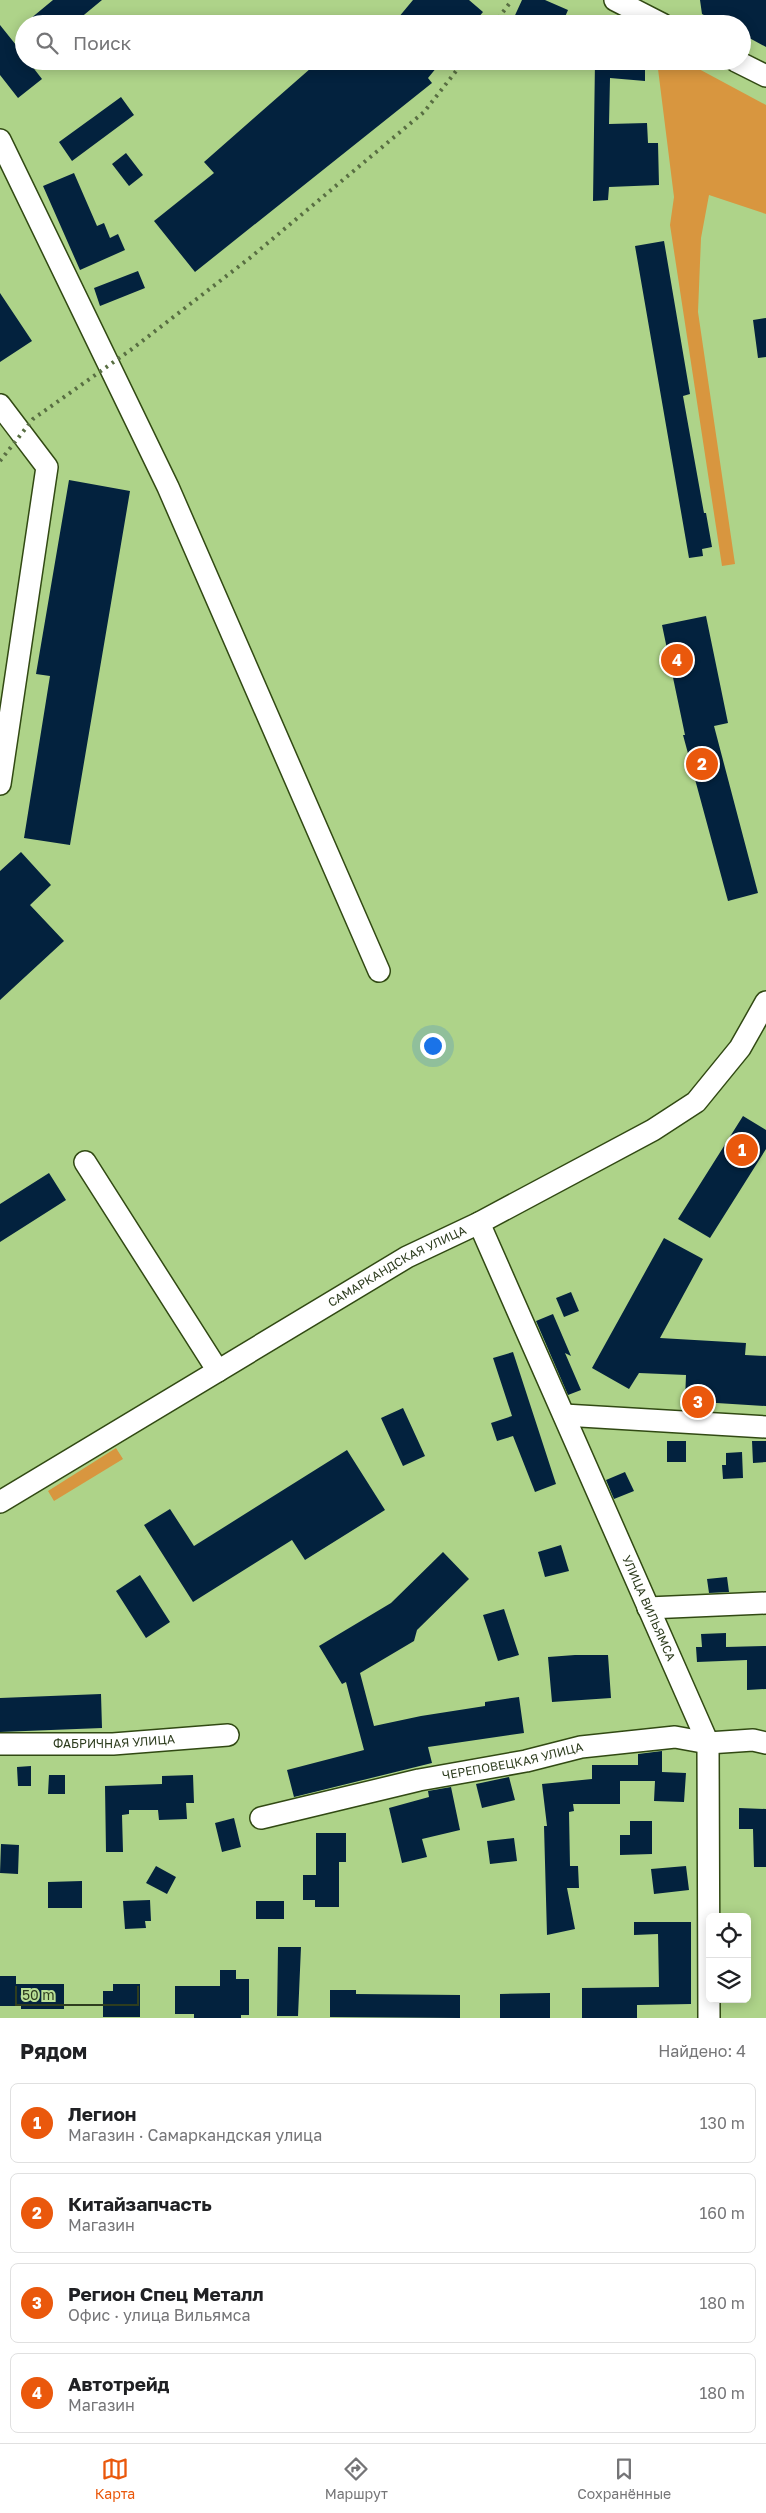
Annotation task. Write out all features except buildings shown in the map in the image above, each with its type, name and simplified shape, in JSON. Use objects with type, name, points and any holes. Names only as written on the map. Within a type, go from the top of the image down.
[{"type":"street","points":[[615,0],[644,15]]},
{"type":"street","points":[[751,68],[766,76]]},
{"type":"street","points":[[0,140],[168,487],[379,971]]},
{"type":"street","points":[[0,405],[47,467],[0,784]]},
{"type":"street","name":"САМАРКАНДСКАЯ УЛИЦА","points":[[0,1502],[407,1257],[480,1223],[653,1130],[696,1102],[740,1048],[766,1002]]},
{"type":"street","points":[[85,1162],[218,1371]]},
{"type":"street","name":"УЛИЦА ВИЛЬЯМСА","points":[[480,1223],[708,1743],[709,2018]]},
{"type":"street","points":[[564,1415],[766,1426]]},
{"type":"street","points":[[648,1608],[766,1603]]},
{"type":"street","name":"ФАБРИЧНАЯ УЛИЦА","points":[[0,1744],[113,1744],[228,1735]]},
{"type":"street","name":"ЧЕРЕПОВЕЦКАЯ УЛИЦА","points":[[261,1818],[419,1780],[526,1761],[581,1747],[676,1737],[708,1743],[753,1740],[766,1743]]},
{"type":"shaded area","points":[[658,70],[701,70],[766,105],[766,214],[709,195],[701,238],[698,312],[735,564],[722,566],[670,225],[674,197]]},
{"type":"shaded area","points":[[116,1448],[123,1459],[54,1501],[48,1491]]},
{"type":"railway","points":[[501,15],[512,0]]},
{"type":"railway","points":[[0,461],[33,419],[132,349],[251,257],[424,112],[457,70]]},
{"type":"place","name":"Автотрейд","points":[[677,660]]},
{"type":"place","name":"Китайзапчасть","points":[[702,764]]},
{"type":"place","name":"Легион","points":[[742,1150]]},
{"type":"place","name":"Регион Спец Металл","points":[[698,1402]]}]
